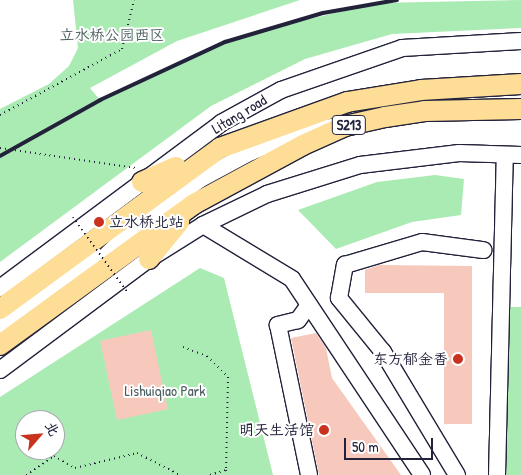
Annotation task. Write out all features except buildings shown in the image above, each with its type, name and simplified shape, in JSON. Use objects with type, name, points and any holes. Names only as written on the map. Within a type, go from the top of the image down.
[{"type":"main road","name":"Litang road","points":[[0,309],[132,208],[220,148],[347,102],[421,90],[521,84]]},
{"type":"main road","name":"S213","points":[[0,345],[80,283],[194,204],[261,166],[346,126],[425,111],[521,109]]},
{"type":"main road","points":[[150,176],[220,148]]},
{"type":"main road","points":[[149,260],[194,204]]},
{"type":"street","name":"Litang road","points":[[0,288],[222,123],[281,90],[341,66],[402,48],[521,41]]},
{"type":"street","points":[[80,283],[132,230],[199,180],[251,152],[306,130],[346,126]]},
{"type":"street","points":[[0,370],[149,260],[203,225],[276,191],[360,165],[460,153],[513,155],[497,475]]},
{"type":"street","points":[[0,329],[110,240],[132,208]]},
{"type":"street","points":[[203,225],[292,279],[422,475]]},
{"type":"street","points":[[457,475],[383,352],[339,298],[344,265],[422,242],[483,250]]},
{"type":"street","points":[[309,305],[298,320],[278,325],[309,475]]},
{"type":"path","points":[[0,115],[122,49],[134,0]]},
{"type":"path","points":[[0,148],[150,176]]},
{"type":"path","points":[[74,217],[127,292]]},
{"type":"path","points":[[183,347],[207,356],[228,377],[227,475]]},
{"type":"path","points":[[26,475],[54,456],[75,468],[136,454],[180,475]]},
{"type":"path","points":[[210,475],[226,470]]},
{"type":"green space","name":"立水桥公园西区","points":[[73,0],[300,0],[177,41],[90,88],[100,100],[250,33],[378,3],[521,0],[521,28],[392,34],[305,59],[211,106],[0,262],[0,109],[49,84],[69,66],[78,48]]},
{"type":"green space","points":[[435,175],[464,179],[461,215],[412,222],[336,249],[298,210],[377,182]]},
{"type":"green space","name":"Lishuiqiao Park","points":[[200,268],[224,278],[273,475],[0,475],[0,397]]},
{"type":"green space","points":[[506,307],[521,307],[521,475],[500,475]]},
{"type":"railway","points":[[0,156],[100,100],[225,42],[323,13],[397,0]]},
{"type":"place","name":"立水桥北站","points":[[99,222]]},
{"type":"place","name":"东方郁金香","points":[[458,359]]},
{"type":"place","name":"明天生活馆","points":[[324,430]]}]
